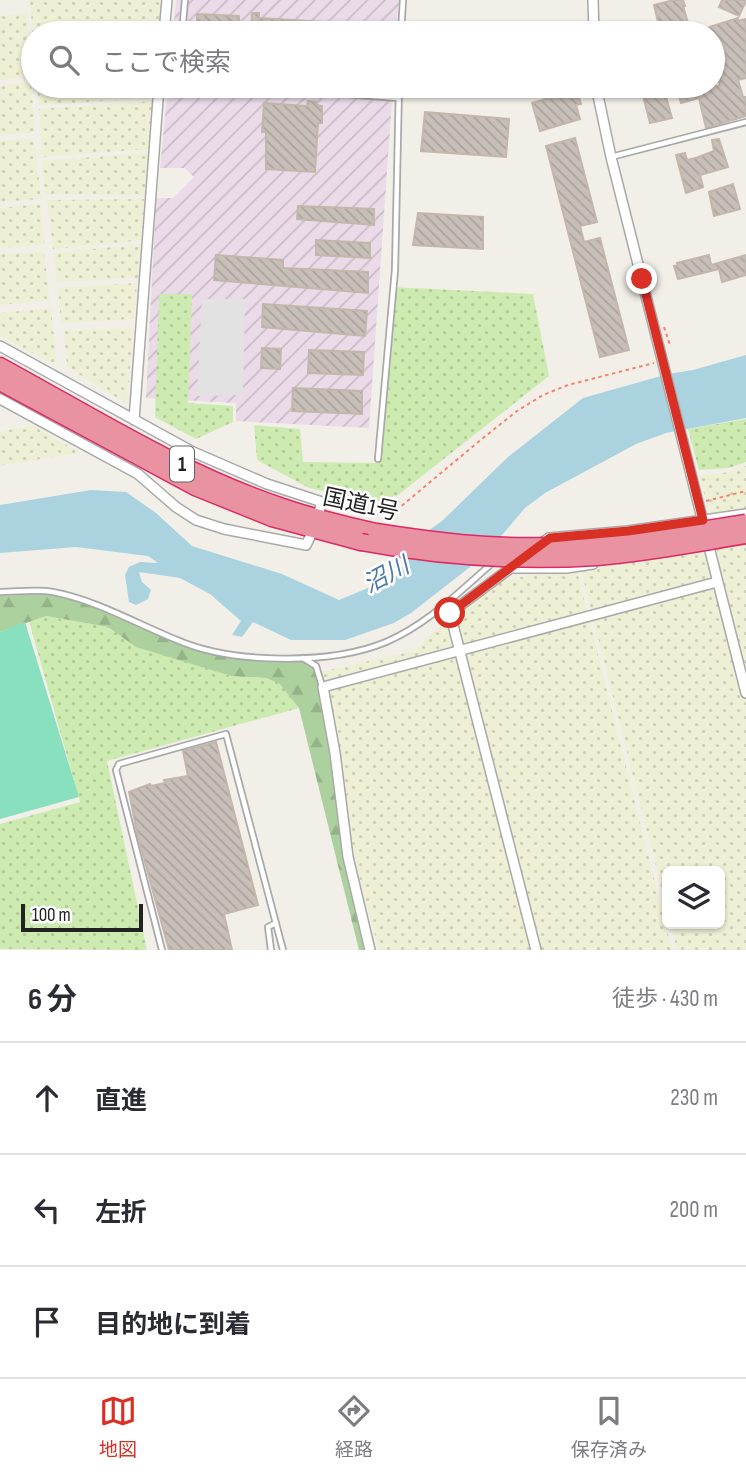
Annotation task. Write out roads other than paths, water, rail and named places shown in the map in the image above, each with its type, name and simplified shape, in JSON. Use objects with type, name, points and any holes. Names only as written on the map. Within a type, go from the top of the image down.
[{"type":"highway","name":"国道1号","points":[[0,366],[202,475],[280,507],[328,522],[449,542],[546,546],[646,539],[746,523]]},
{"type":"highway","name":"国道1号","points":[[0,382],[195,487],[272,518],[361,542],[446,555],[503,560],[599,556],[746,535]]},
{"type":"street","points":[[165,21],[167,0]]},
{"type":"street","points":[[593,0],[594,21]]},
{"type":"street","points":[[134,419],[158,98]]},
{"type":"street","points":[[599,98],[746,693]]},
{"type":"street","points":[[0,346],[228,469],[320,507]]},
{"type":"street","points":[[0,399],[138,474],[176,507],[196,520],[224,529],[306,545],[310,537]]},
{"type":"street","points":[[536,950],[450,613],[550,538],[628,531],[746,514]]},
{"type":"street","points":[[511,568],[566,568],[746,541]]},
{"type":"street","points":[[370,950],[348,857],[335,753],[323,687],[717,582]]},
{"type":"lane","points":[[184,21],[185,0]]},
{"type":"lane","points":[[402,21],[403,0]]},
{"type":"lane","points":[[378,459],[395,270],[398,98]]},
{"type":"lane","points":[[611,157],[746,122]]},
{"type":"lane","points":[[0,592],[52,592],[99,606],[180,642],[240,657],[303,657],[335,655],[384,643],[432,616],[489,566]]},
{"type":"lane","points":[[303,657],[316,666],[323,687]]},
{"type":"lane","points":[[162,950],[116,770],[119,764],[226,734],[283,950]]},
{"type":"lane","points":[[271,950],[268,927],[276,923]]},
{"type":"water","points":[[746,355],[746,418],[666,433],[636,444],[545,493],[525,508],[470,567],[411,613],[394,623],[345,640],[291,640],[253,622],[242,637],[232,635],[241,621],[210,594],[180,578],[139,572],[142,582],[151,590],[148,599],[136,605],[129,602],[125,575],[129,567],[140,562],[158,563],[148,556],[76,547],[0,553],[0,505],[91,490],[126,492],[156,513],[192,546],[282,574],[339,600],[399,575],[411,550],[408,545],[442,521],[508,457],[583,398]]},
{"type":"water label","name":"沼川","points":[[386,575]]}]
